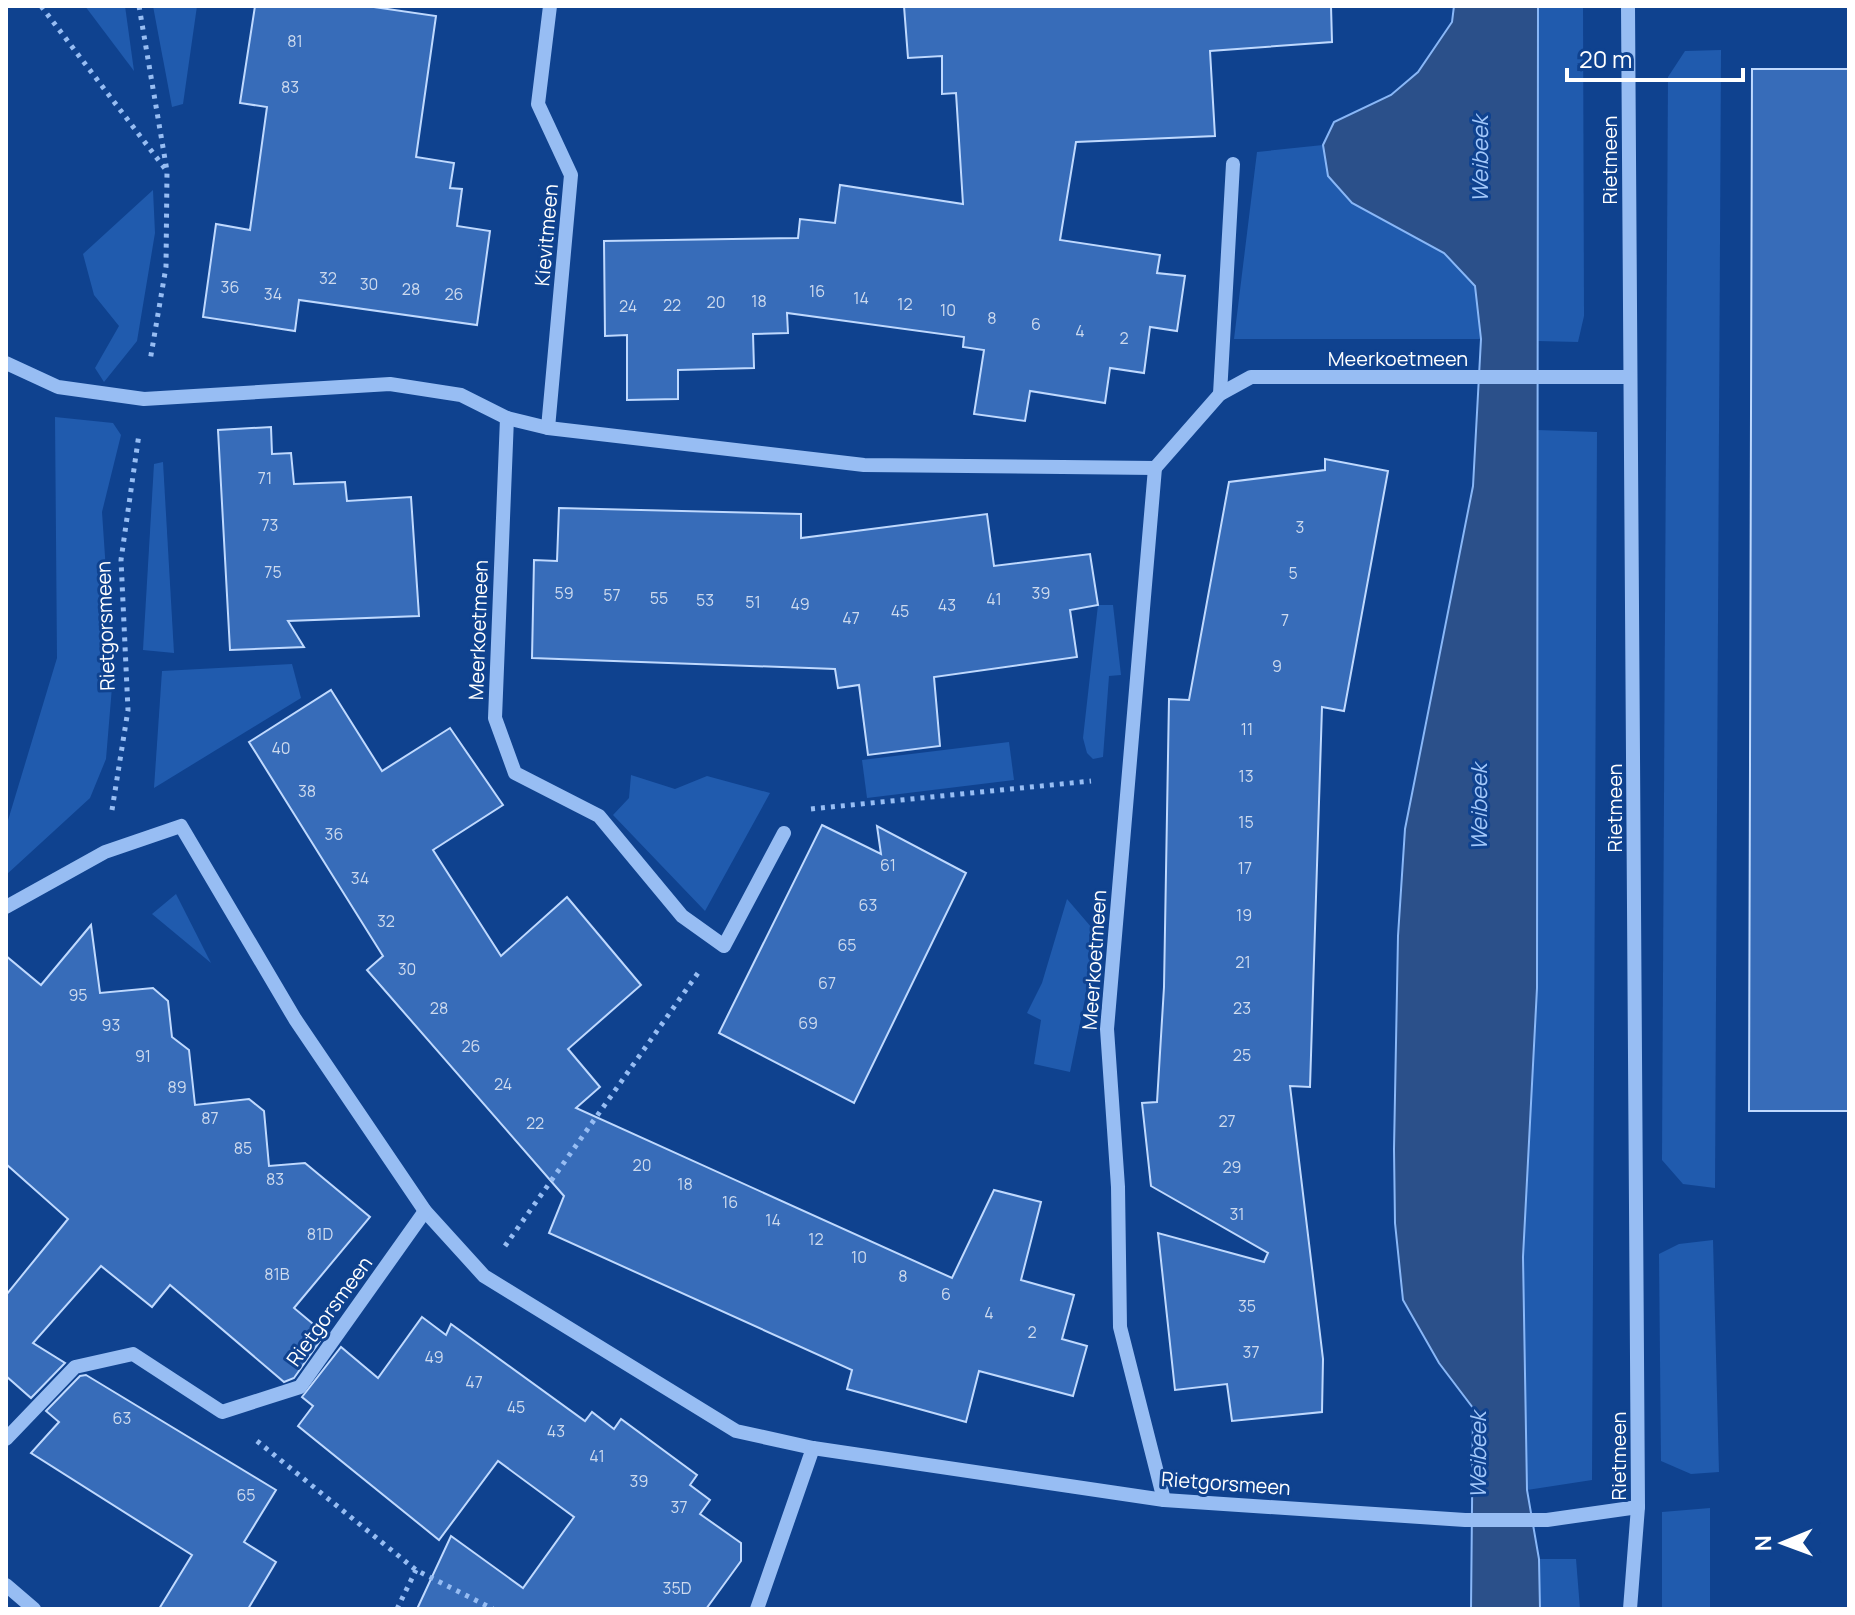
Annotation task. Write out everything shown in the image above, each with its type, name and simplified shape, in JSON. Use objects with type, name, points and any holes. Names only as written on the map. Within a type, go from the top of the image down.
[{"type":"street","name":"Kievitmeen","points":[[548,428],[571,175],[538,104],[550,6]]},
{"type":"street","name":"Rietmeen","points":[[1628,6],[1638,1507],[1630,1609]]},
{"type":"street","points":[[1220,394],[1233,164]]},
{"type":"street","points":[[6,363],[58,387],[144,399],[390,384],[461,395],[507,418],[548,428],[864,465],[1155,468]]},
{"type":"street","name":"Meerkoetmeen","points":[[1164,1500],[1120,1327],[1118,1187],[1107,1029],[1155,468],[1220,394],[1251,377],[1630,377]]},
{"type":"street","name":"Meerkoetmeen","points":[[507,418],[495,718],[515,773],[599,816],[682,916],[720,943]]},
{"type":"street","name":"Rietgorsmeen","points":[[6,907],[105,852],[181,826],[295,1019],[425,1211],[484,1276],[736,1431],[813,1448],[1164,1500],[1465,1520],[1547,1520],[1638,1507]]},
{"type":"street","points":[[720,943],[724,946],[784,833]]},
{"type":"street","name":"Rietgorsmeen","points":[[222,1412],[300,1387],[425,1211]]},
{"type":"street","points":[[6,1439],[75,1367],[133,1354],[222,1412]]},
{"type":"street","points":[[757,1609],[813,1448]]},
{"type":"street","points":[[6,1585],[34,1609]]},
{"type":"path","points":[[41,6],[167,171]]},
{"type":"path","points":[[139,6],[167,171],[166,267],[144,399]]},
{"type":"path","name":"Rietgorsmeen","points":[[105,852],[128,710],[121,560],[144,399]]},
{"type":"path","points":[[784,833],[795,810],[1130,777]]},
{"type":"path","points":[[484,1276],[720,943]]},
{"type":"path","points":[[222,1412],[416,1570],[493,1609]]},
{"type":"path","points":[[397,1609],[416,1570]]},
{"type":"shaded area","points":[[85,6],[125,6],[134,71]]},
{"type":"shaded area","points":[[153,6],[197,6],[183,104],[172,107]]},
{"type":"shaded area","points":[[1538,6],[1583,6],[1584,316],[1578,342],[1537,341]]},
{"type":"shaded area","points":[[1721,50],[1715,1188],[1683,1184],[1662,1160],[1668,77],[1685,51]]},
{"type":"shaded area","points":[[1323,145],[1328,176],[1352,203],[1444,253],[1475,286],[1481,339],[1234,339],[1257,152]]},
{"type":"shaded area","points":[[153,190],[155,233],[137,341],[104,382],[95,368],[119,326],[94,295],[83,254]]},
{"type":"shaded area","points":[[55,417],[113,423],[121,435],[102,512],[113,675],[106,759],[90,798],[6,875],[6,827],[57,658]]},
{"type":"shaded area","points":[[1537,430],[1597,432],[1592,1480],[1527,1490],[1523,1257],[1537,988]]},
{"type":"shaded area","points":[[163,462],[174,653],[143,650],[154,464]]},
{"type":"shaded area","points":[[1098,605],[1113,605],[1121,675],[1109,676],[1103,757],[1093,759],[1087,753],[1083,738]]},
{"type":"shaded area","points":[[292,664],[301,698],[154,788],[162,671]]},
{"type":"shaded area","points":[[1009,742],[1014,780],[867,798],[862,760]]},
{"type":"shaded area","points":[[631,775],[675,789],[707,776],[770,793],[705,911],[613,815],[629,798]]},
{"type":"shaded area","points":[[176,894],[211,963],[152,914]]},
{"type":"shaded area","points":[[1067,899],[1098,935],[1070,1072],[1034,1064],[1041,1020],[1027,1013],[1042,983]]},
{"type":"shaded area","points":[[1713,1240],[1719,1472],[1691,1474],[1661,1461],[1659,1254],[1679,1244]]},
{"type":"shaded area","points":[[1710,1508],[1710,1609],[1662,1609],[1662,1512]]},
{"type":"shaded area","points":[[1539,1559],[1576,1559],[1580,1609],[1540,1609]]},
{"type":"water","name":"Weibeek","points":[[1454,6],[1538,6],[1537,988],[1523,1257],[1527,1490],[1539,1559],[1540,1609],[1471,1609],[1473,1408],[1439,1363],[1403,1300],[1395,1223],[1398,936],[1405,829],[1473,486],[1481,339],[1475,286],[1444,253],[1352,203],[1328,176],[1323,145],[1334,122],[1391,95],[1418,72],[1452,22]]},
{"type":"building","points":[[255,6],[367,6],[436,16],[416,157],[454,163],[450,188],[462,189],[457,226],[490,231],[477,325],[299,300],[295,331],[203,317],[216,224],[250,230],[267,107],[240,103]]},
{"type":"building","points":[[904,6],[1331,6],[1332,42],[1210,51],[1215,136],[1076,142],[1060,240],[1160,255],[1157,273],[1185,276],[1177,331],[1150,327],[1144,373],[1110,368],[1105,403],[1030,391],[1025,421],[974,414],[984,350],[963,347],[964,337],[787,313],[788,333],[753,334],[754,368],[678,370],[678,399],[627,400],[627,335],[605,336],[604,241],[798,238],[800,219],[835,223],[840,185],[963,204],[956,93],[942,94],[942,56],[908,58]]},
{"type":"building","points":[[1752,69],[1849,69],[1849,1111],[1749,1111]]},
{"type":"building","points":[[271,427],[272,454],[291,453],[294,484],[345,482],[347,501],[411,497],[419,616],[288,621],[304,647],[230,650],[218,430]]},
{"type":"building","points":[[1325,459],[1388,471],[1344,711],[1322,707],[1310,1087],[1290,1086],[1323,1359],[1322,1412],[1232,1421],[1227,1384],[1175,1390],[1158,1233],[1264,1262],[1268,1253],[1151,1186],[1142,1103],[1157,1102],[1164,987],[1169,699],[1189,700],[1229,482],[1325,470]]},
{"type":"building","points":[[559,508],[801,514],[801,538],[987,514],[994,566],[1090,554],[1098,605],[1070,610],[1077,657],[934,677],[940,746],[868,755],[859,685],[838,688],[835,669],[532,658],[534,560],[557,561]]},
{"type":"building","points":[[331,690],[382,771],[450,728],[503,805],[433,850],[501,956],[567,897],[641,985],[568,1049],[600,1087],[576,1108],[952,1278],[994,1190],[1041,1202],[1021,1280],[1074,1295],[1062,1339],[1087,1346],[1073,1396],[979,1371],[966,1422],[847,1389],[852,1370],[549,1233],[564,1196],[367,970],[383,956],[249,742]]},
{"type":"building","points":[[822,825],[881,854],[877,826],[966,873],[854,1103],[719,1033]]},
{"type":"building","points":[[91,925],[100,993],[153,988],[168,1001],[172,1037],[189,1050],[195,1105],[249,1099],[264,1111],[269,1166],[305,1163],[370,1217],[294,1308],[325,1334],[294,1378],[284,1382],[170,1285],[152,1307],[101,1266],[33,1343],[65,1363],[31,1398],[6,1376],[6,1295],[68,1219],[6,1164],[6,956],[41,985]]},
{"type":"building","points":[[422,1317],[446,1335],[451,1324],[585,1421],[592,1412],[614,1429],[621,1419],[697,1475],[690,1485],[710,1500],[700,1514],[741,1543],[741,1561],[706,1609],[417,1609],[451,1536],[523,1588],[574,1517],[498,1461],[439,1540],[298,1426],[313,1406],[302,1397],[341,1347],[378,1378]]},
{"type":"building","points":[[86,1375],[276,1490],[244,1542],[276,1562],[248,1609],[159,1609],[192,1555],[31,1453],[59,1422],[46,1411],[80,1376]]}]
